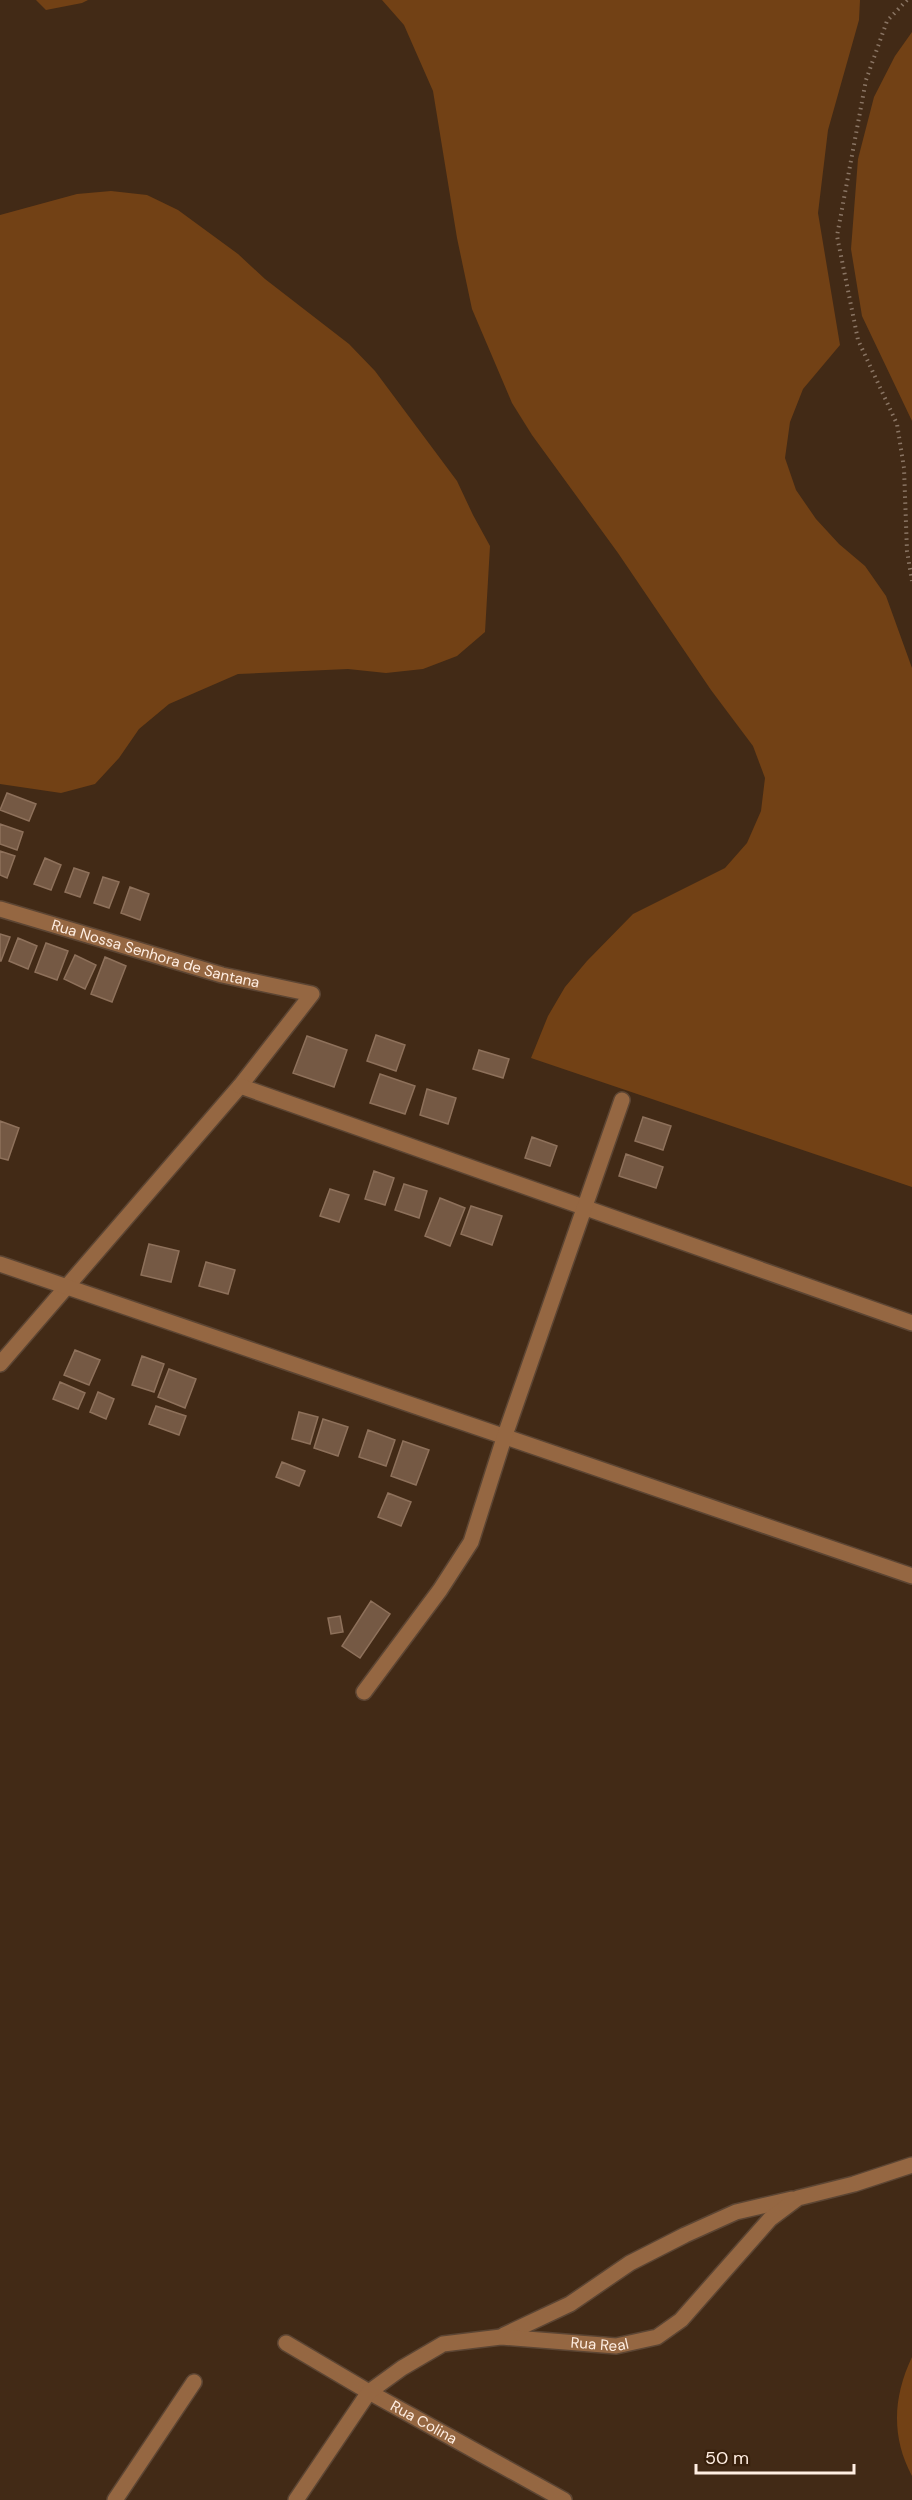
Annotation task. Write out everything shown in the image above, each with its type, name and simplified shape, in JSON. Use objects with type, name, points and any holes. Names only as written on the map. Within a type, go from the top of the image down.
[{"type":"street","name":"Rua Nossa Senhora de Santana","points":[[0,909],[222,975],[312,993],[240,1086]]},
{"type":"street","points":[[0,1364],[240,1086],[912,1323]]},
{"type":"street","points":[[364,1692],[440,1590],[471,1542],[504,1438],[622,1100]]},
{"type":"street","points":[[0,1264],[912,1576]]},
{"type":"street","name":"Rua Real","points":[[296,2500],[369,2392],[402,2368],[443,2344],[501,2337],[616,2346],[657,2337],[681,2320],[770,2219],[798,2198],[854,2184],[912,2165]]},
{"type":"street","points":[[501,2337],[570,2304],[630,2263],[685,2235],[736,2212],[798,2198]]},
{"type":"street","name":"Rua Colina","points":[[286,2343],[369,2392],[564,2500]]},
{"type":"street","points":[[115,2500],[194,2382]]},
{"type":"path","points":[[908,0],[887,21],[866,80],[837,236],[858,340],[897,424],[904,468],[907,551],[912,581]]},
{"type":"shaded area","points":[[36,0],[88,0],[46,10]]},
{"type":"shaded area","points":[[382,0],[860,0],[859,20],[828,130],[818,213],[840,345],[803,389],[790,422],[785,458],[796,490],[816,519],[839,544],[865,566],[886,596],[912,668],[912,1187],[531,1058],[548,1016],[565,987],[633,914],[725,868],[747,843],[761,811],[765,778],[753,746],[711,690],[512,403],[472,309],[457,238],[433,91],[404,25]]},
{"type":"shaded area","points":[[912,32],[912,421],[862,316],[851,249],[858,159],[874,97],[895,56]]},
{"type":"shaded area","points":[[111,191],[147,195],[178,210],[238,254],[265,279],[349,344],[375,371],[457,481],[490,546],[485,632],[457,656],[423,669],[386,673],[348,669],[238,674],[169,704],[139,729],[119,758],[95,784],[61,793],[0,784],[0,215],[77,194]]},
{"type":"shaded area","points":[[912,2357],[912,2476],[900,2447],[897,2417],[901,2387]]},
{"type":"building","points":[[7,793],[36,804],[29,821],[0,810]]},
{"type":"building","points":[[0,824],[23,832],[17,850],[0,844]]},
{"type":"building","points":[[0,851],[15,856],[7,878],[0,875]]},
{"type":"building","points":[[45,858],[61,865],[51,890],[34,884]]},
{"type":"building","points":[[74,868],[89,873],[80,897],[65,892]]},
{"type":"building","points":[[103,877],[119,882],[109,908],[94,903]]},
{"type":"building","points":[[130,887],[149,894],[140,920],[121,913]]},
{"type":"building","points":[[0,934],[10,937],[1,961],[0,961]]},
{"type":"building","points":[[18,938],[37,946],[28,969],[9,961]]},
{"type":"building","points":[[46,943],[68,951],[57,980],[35,972]]},
{"type":"building","points":[[75,955],[96,965],[85,989],[64,979]]},
{"type":"building","points":[[105,957],[126,966],[112,1002],[91,994]]},
{"type":"building","points":[[376,1035],[405,1045],[396,1071],[367,1061]]},
{"type":"building","points":[[307,1036],[347,1050],[334,1087],[293,1073]]},
{"type":"building","points":[[479,1050],[509,1059],[503,1078],[473,1069]]},
{"type":"building","points":[[380,1074],[415,1086],[405,1114],[370,1103]]},
{"type":"building","points":[[427,1089],[456,1098],[448,1124],[420,1115]]},
{"type":"building","points":[[643,1117],[671,1126],[663,1150],[635,1141]]},
{"type":"building","points":[[0,1121],[19,1128],[8,1160],[0,1158]]},
{"type":"building","points":[[532,1137],[557,1146],[550,1166],[525,1158]]},
{"type":"building","points":[[626,1154],[663,1167],[656,1188],[619,1176]]},
{"type":"building","points":[[374,1171],[394,1178],[385,1205],[365,1199]]},
{"type":"building","points":[[404,1184],[427,1191],[419,1218],[395,1210]]},
{"type":"building","points":[[330,1189],[349,1195],[339,1222],[320,1216]]},
{"type":"building","points":[[440,1198],[465,1208],[450,1246],[425,1236]]},
{"type":"building","points":[[471,1206],[502,1216],[492,1245],[461,1234]]},
{"type":"building","points":[[149,1244],[179,1251],[171,1282],[141,1275]]},
{"type":"building","points":[[206,1262],[235,1270],[228,1294],[199,1286]]},
{"type":"building","points":[[75,1350],[100,1360],[89,1385],[64,1375]]},
{"type":"building","points":[[142,1356],[164,1364],[154,1392],[132,1385]]},
{"type":"building","points":[[169,1369],[196,1379],[185,1408],[158,1397]]},
{"type":"building","points":[[60,1382],[85,1393],[78,1409],[53,1399]]},
{"type":"building","points":[[98,1392],[114,1399],[106,1419],[90,1412]]},
{"type":"building","points":[[156,1406],[186,1416],[179,1435],[149,1424]]},
{"type":"building","points":[[299,1412],[318,1417],[310,1444],[292,1439]]},
{"type":"building","points":[[323,1419],[348,1427],[338,1456],[314,1448]]},
{"type":"building","points":[[368,1430],[395,1440],[386,1466],[359,1457]]},
{"type":"building","points":[[403,1441],[429,1450],[416,1485],[391,1476]]},
{"type":"building","points":[[282,1462],[305,1471],[299,1486],[276,1477]]},
{"type":"building","points":[[388,1493],[411,1502],[401,1526],[378,1517]]},
{"type":"building","points":[[371,1601],[390,1614],[360,1658],[342,1646]]},
{"type":"building","points":[[340,1616],[343,1632],[331,1634],[328,1618]]}]
